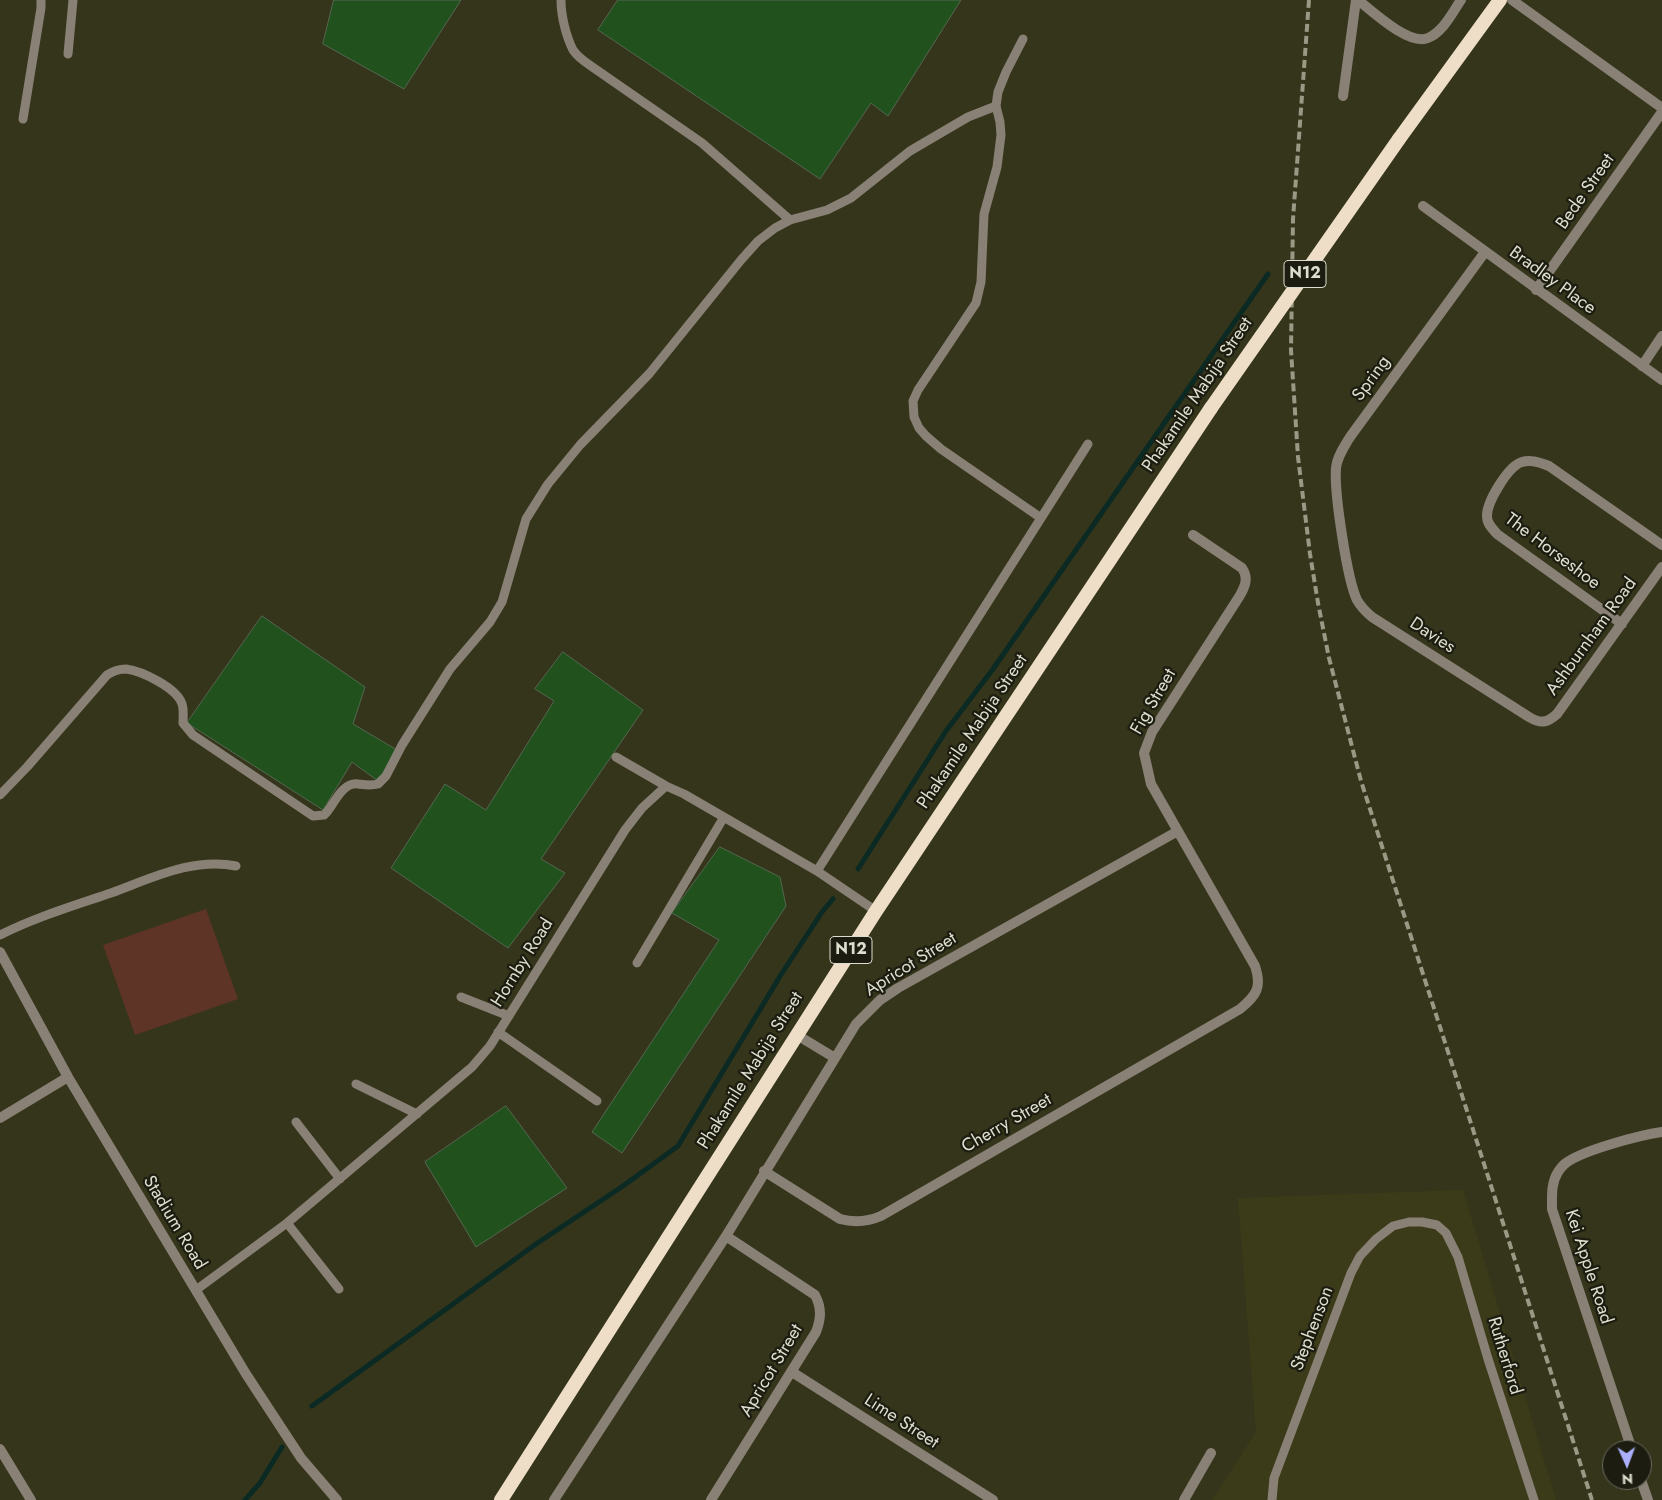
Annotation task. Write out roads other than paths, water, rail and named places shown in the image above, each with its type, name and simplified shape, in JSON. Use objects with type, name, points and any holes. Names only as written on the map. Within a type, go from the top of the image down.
[{"type":"highway","name":"Phakamile Mabija Street","points":[[502,1499],[876,911],[1211,408],[1399,139],[1500,0]]},
{"type":"street","points":[[1343,96],[1357,0],[1411,38],[1426,39],[1437,32],[1461,0]]},
{"type":"street","points":[[1512,0],[1662,108]]},
{"type":"street","name":"Bede Street","points":[[1536,290],[1662,112]]},
{"type":"street","name":"Bradley Place","points":[[1423,206],[1662,380]]},
{"type":"street","name":"Spring","points":[[1344,542],[1336,486],[1338,457],[1350,437],[1485,252]]},
{"type":"street","points":[[1642,366],[1662,336]]},
{"type":"street","name":"The Horseshoe","points":[[1622,624],[1497,534],[1490,527],[1487,518],[1491,499],[1514,466],[1523,462],[1537,462],[1549,466],[1662,545]]},
{"type":"street","name":"Fig Street","points":[[1192,535],[1242,568],[1245,572],[1246,582],[1239,596],[1152,732],[1144,753],[1151,784],[1255,966],[1259,977],[1258,990]]},
{"type":"street","name":"Davies","points":[[1344,542],[1353,588],[1363,608],[1372,617],[1529,717],[1539,722],[1545,722]]},
{"type":"street","name":"Ashburnham Road","points":[[1545,722],[1557,714],[1662,568]]},
{"type":"street","name":"Apricot Street","points":[[554,1500],[726,1236],[764,1171],[856,1024],[880,1000],[898,988],[1178,831]]},
{"type":"street","name":"Stadium Road","points":[[0,952],[68,1077],[246,1374],[301,1458],[337,1500]]},
{"type":"street","name":"Cherry Street","points":[[764,1171],[840,1219],[860,1222],[881,1216],[1240,1009],[1250,1001],[1258,990]]},
{"type":"street","points":[[797,1035],[835,1058]]},
{"type":"street","points":[[0,1118],[68,1077]]},
{"type":"street","name":"Kei Apple Road","points":[[1629,1440],[1552,1209],[1553,1182],[1558,1172],[1566,1163],[1577,1157],[1608,1146],[1662,1132]]},
{"type":"street","name":"Apricot Street","points":[[711,1500],[816,1332],[820,1322],[821,1310],[815,1295],[726,1236]]},
{"type":"street","name":"Lime Street","points":[[792,1372],[993,1500]]},
{"type":"street","points":[[0,1449],[31,1500]]},
{"type":"street","points":[[1184,1500],[1211,1453]]},
{"type":"lane","points":[[23,119],[41,0]]},
{"type":"lane","points":[[68,54],[73,0]]},
{"type":"lane","points":[[561,0],[561,9],[567,34],[574,52],[590,66],[702,143],[790,220]]},
{"type":"lane","points":[[1023,40],[998,92],[996,106],[1001,135],[997,167],[984,214],[981,282],[976,303],[918,390],[913,401],[914,417],[919,428],[941,449],[1041,518]]},
{"type":"lane","points":[[0,795],[27,767],[107,675],[116,670],[125,669],[147,676],[178,695],[183,705],[184,724],[193,735],[313,816],[324,815],[344,788],[351,784],[365,786],[378,784],[386,776],[402,745],[450,669],[490,622],[502,602],[526,519],[548,484],[580,445],[649,374],[758,241],[775,228],[790,220],[826,210],[851,198],[910,151],[968,117],[996,106]]},
{"type":"lane","points":[[817,871],[1088,444]]},
{"type":"lane","points":[[616,757],[817,871],[876,911]]},
{"type":"lane","name":"Hornby Road","points":[[196,1290],[288,1224],[484,1055],[624,830],[642,808],[666,786]]},
{"type":"lane","points":[[637,963],[724,818]]},
{"type":"lane","points":[[0,935],[36,918],[163,874],[188,867],[214,863],[236,866]]},
{"type":"lane","points":[[461,997],[508,1016]]},
{"type":"lane","points":[[498,1032],[597,1102]]},
{"type":"lane","points":[[356,1084],[417,1114]]},
{"type":"lane","points":[[296,1122],[340,1179]]},
{"type":"lane","name":"Stephenson","points":[[1272,1500],[1274,1478],[1351,1273],[1360,1256],[1376,1239],[1393,1226],[1409,1222],[1437,1225]]},
{"type":"lane","points":[[288,1224],[339,1289]]},
{"type":"lane","name":"Rutherford","points":[[1437,1225],[1446,1234],[1458,1257],[1488,1359],[1534,1500]]},
{"type":"waterway","points":[[858,869],[946,731],[993,669],[1268,274]]},
{"type":"waterway","points":[[312,1406],[536,1244],[623,1186],[678,1146],[782,973],[822,912],[833,899]]},
{"type":"waterway","points":[[245,1500],[260,1483],[282,1447]]},
{"type":"railway","points":[[1309,0],[1293,219],[1291,350],[1298,457],[1318,603],[1329,658],[1361,781],[1592,1500]]}]
